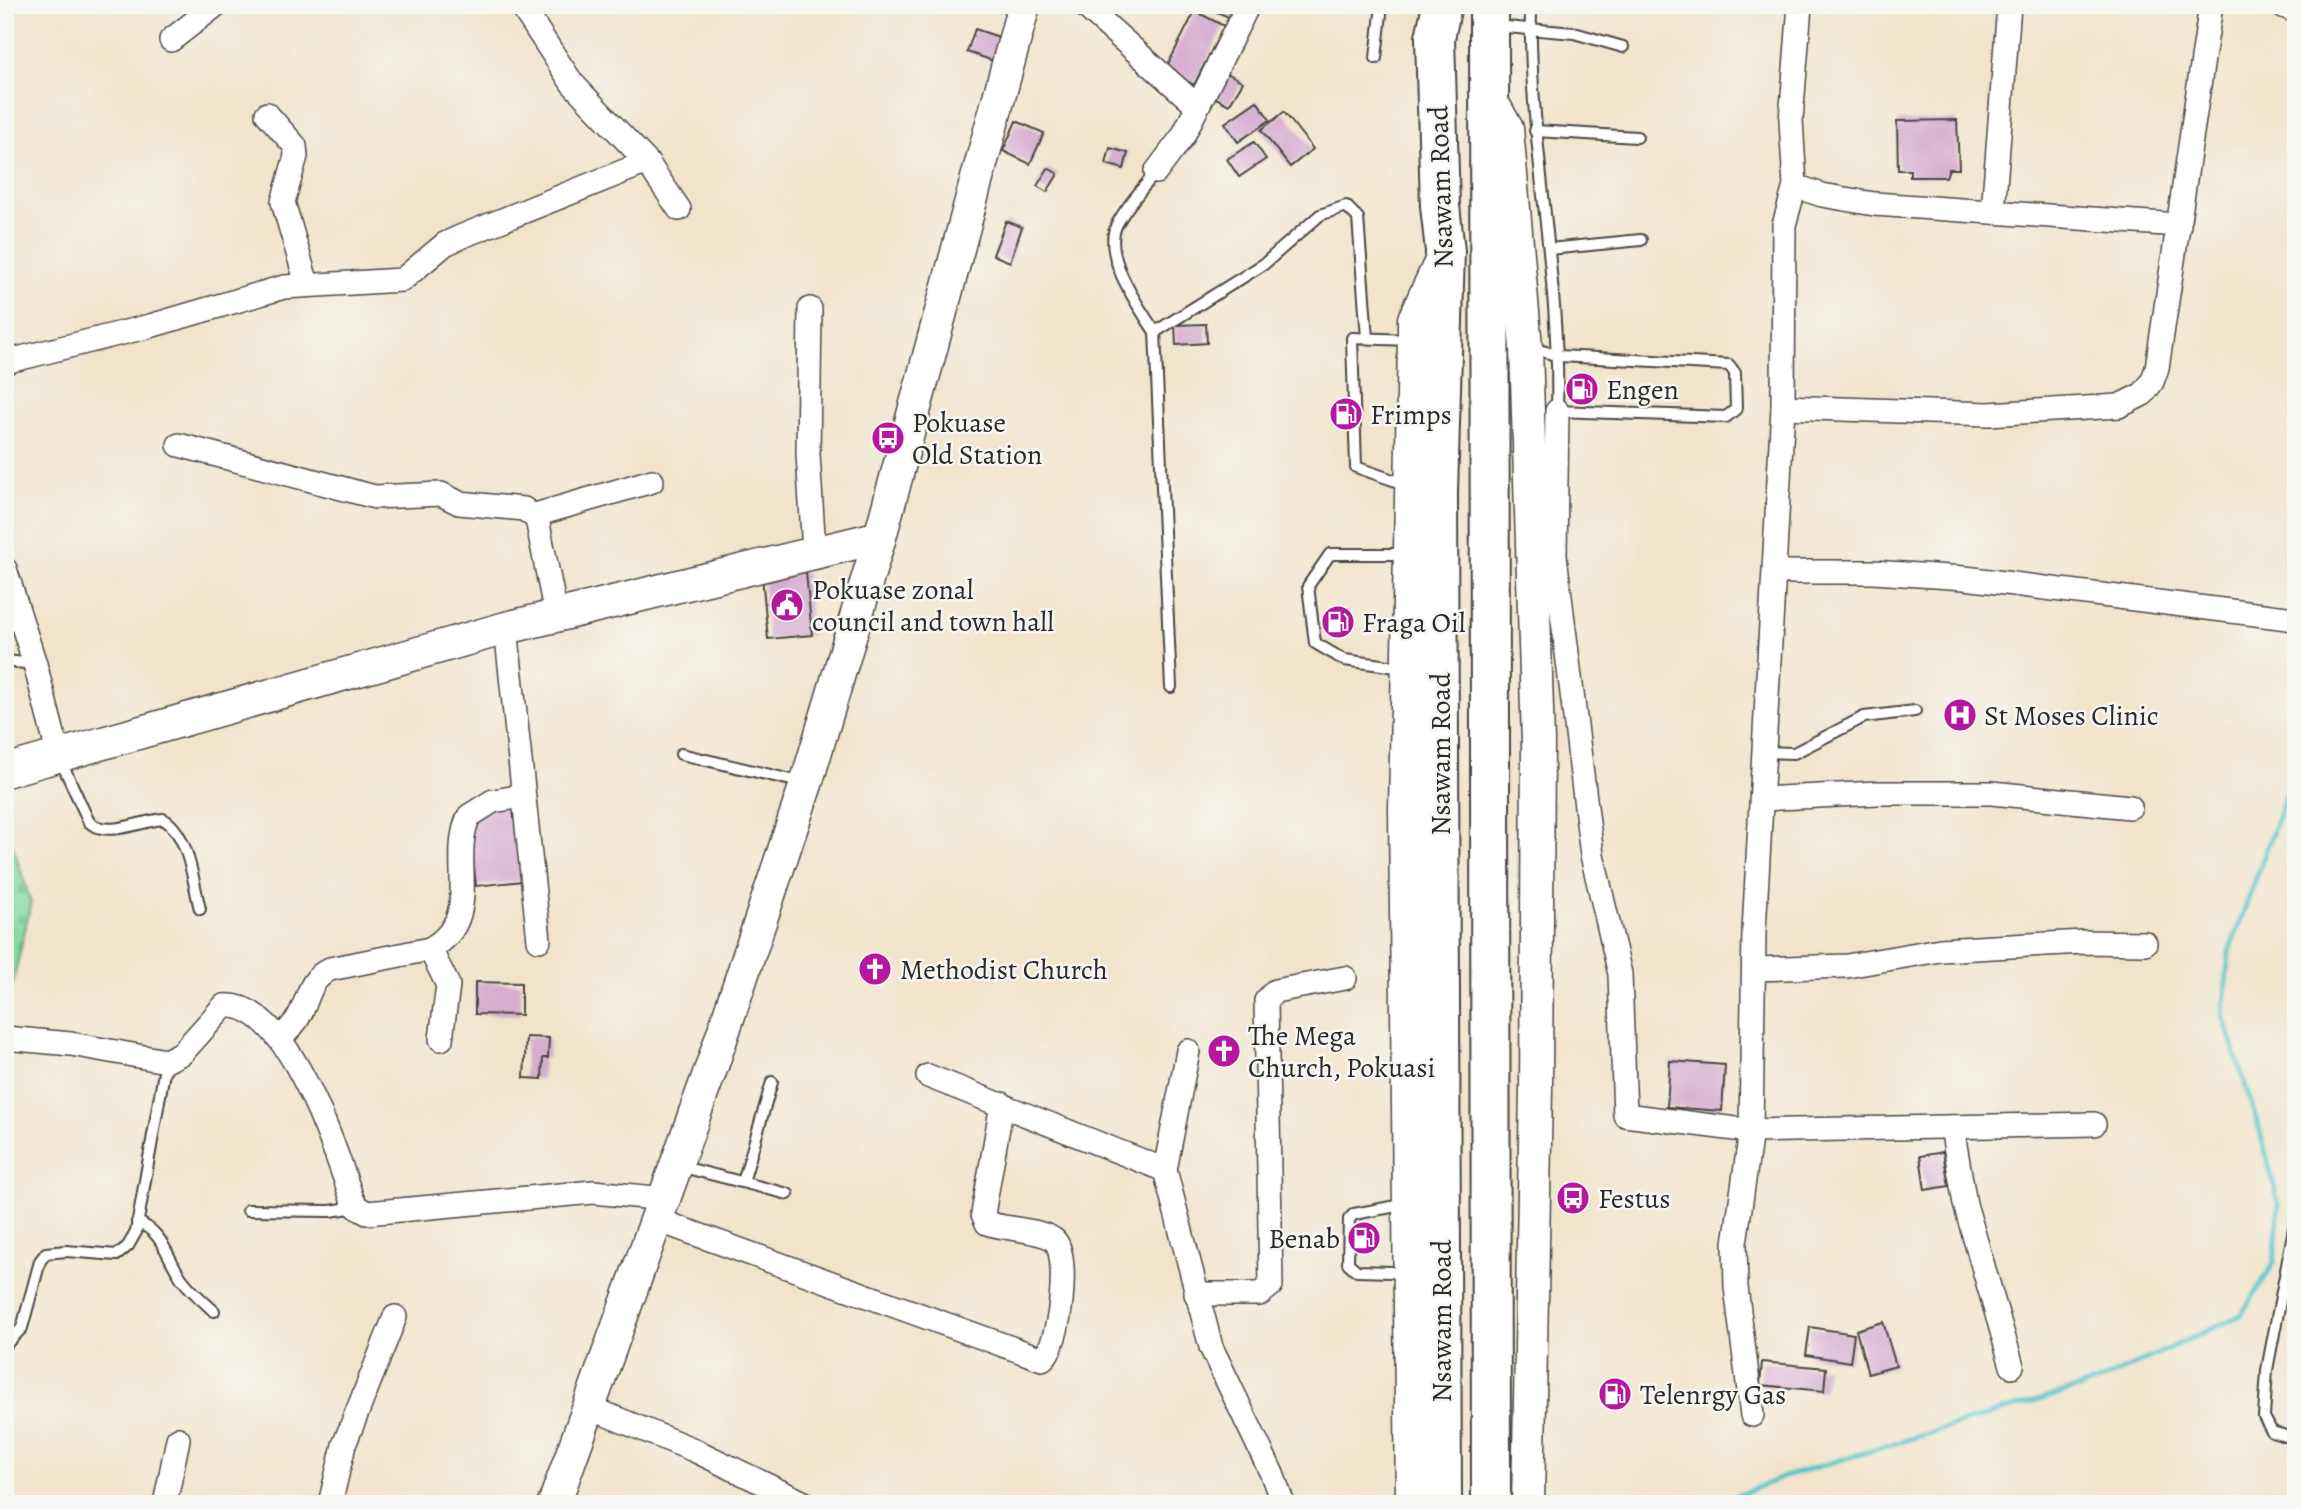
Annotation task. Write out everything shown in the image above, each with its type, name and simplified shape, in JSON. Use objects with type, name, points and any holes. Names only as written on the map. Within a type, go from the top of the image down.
[{"type":"highway","name":"Nsawam Road","points":[[1489,15],[1492,1504]]},
{"type":"highway","name":"Nsawam Road","points":[[1435,16],[1440,206],[1445,251],[1438,492],[1441,1504]]},
{"type":"main road","points":[[554,1504],[677,1165],[806,784],[880,537],[1024,5]]},
{"type":"main road","points":[[1490,97],[1507,129],[1526,347],[1542,414],[1530,481],[1538,756],[1531,1500]]},
{"type":"main road","points":[[1412,1504],[1405,809],[1414,319],[1445,251]]},
{"type":"main road","points":[[1490,400],[1530,481]]},
{"type":"main road","points":[[5,771],[506,628],[880,537]]},
{"type":"street","points":[[172,40],[216,5]]},
{"type":"street","points":[[521,5],[572,83],[647,162],[679,209]]},
{"type":"street","points":[[1084,5],[1197,106]]},
{"type":"street","points":[[1156,172],[1183,136],[1248,5]]},
{"type":"street","points":[[1752,1415],[1736,1287],[1735,1243],[1751,1131],[1754,969],[1763,752],[1776,572],[1783,407],[1784,225],[1795,186],[1791,120],[1800,5]]},
{"type":"street","points":[[1993,212],[2009,5]]},
{"type":"street","points":[[1783,407],[1988,414],[2119,406],[2131,402],[2152,382],[2157,368],[2211,5]]},
{"type":"street","points":[[2281,5],[2296,11]]},
{"type":"street","points":[[267,114],[295,146],[296,156],[283,202],[307,284]]},
{"type":"street","points":[[5,362],[150,326],[284,287],[402,280],[445,244],[647,162]]},
{"type":"street","points":[[1795,186],[1822,195],[1874,204],[2179,225]]},
{"type":"street","points":[[810,309],[808,454],[814,552]]},
{"type":"street","points":[[1542,414],[1555,556],[1592,855],[1620,974],[1625,1115],[1751,1131],[2094,1124]]},
{"type":"street","points":[[179,445],[375,497],[441,494],[459,503],[524,509],[535,515],[652,481]]},
{"type":"street","points":[[535,515],[556,615]]},
{"type":"street","points":[[5,569],[35,664],[59,757]]},
{"type":"street","points":[[1776,572],[1873,572],[1965,578],[2296,619]]},
{"type":"street","points":[[506,628],[538,940]]},
{"type":"street","points":[[1762,799],[1877,793],[1992,793],[2130,807]]},
{"type":"street","points":[[280,1039],[296,1021],[311,985],[319,975],[330,969],[430,949],[444,941],[456,926],[461,910],[465,833],[469,816],[493,801],[523,796]]},
{"type":"street","points":[[1754,969],[1847,966],[1940,950],[2084,942],[2145,943]]},
{"type":"street","points":[[430,949],[448,985],[441,1039]]},
{"type":"street","points":[[1196,1294],[1260,1294],[1271,1285],[1266,1001],[1275,991],[1345,978]]},
{"type":"street","points":[[5,1038],[71,1044],[166,1061],[181,1052],[224,1006],[245,1010],[280,1039],[312,1093],[357,1207],[367,1213],[593,1192],[661,1210],[1042,1359],[1050,1352],[1058,1322],[1063,1269],[1057,1244],[1048,1236],[987,1223],[983,1214],[1002,1104]]},
{"type":"street","points":[[1188,1051],[1166,1170],[1211,1347],[1272,1474],[1283,1504]]},
{"type":"street","points":[[928,1076],[1166,1170]]},
{"type":"street","points":[[1952,1127],[1965,1204],[2012,1366]]},
{"type":"street","points":[[330,1504],[344,1445],[396,1317]]},
{"type":"street","points":[[588,1406],[694,1450],[806,1504]]},
{"type":"street","points":[[165,1504],[178,1439]]},
{"type":"lane","points":[[1376,58],[1382,5]]},
{"type":"lane","points":[[1526,347],[1559,356],[1730,365],[1735,373],[1735,409],[1727,417],[1542,414],[1559,356],[1535,131],[1531,5]]},
{"type":"lane","points":[[1489,15],[1531,30],[1574,33],[1623,47]]},
{"type":"lane","points":[[1535,131],[1637,137]]},
{"type":"lane","points":[[1156,172],[1116,226],[1114,245],[1126,285],[1155,332],[1171,687]]},
{"type":"lane","points":[[1155,332],[1264,264],[1320,215],[1346,206],[1358,218],[1367,338]]},
{"type":"lane","points":[[1549,249],[1641,240]]},
{"type":"lane","points":[[1411,486],[1356,467],[1352,338],[1414,341]]},
{"type":"lane","points":[[1408,668],[1344,660],[1315,643],[1308,586],[1330,554],[1410,554]]},
{"type":"lane","points":[[5,661],[35,664]]},
{"type":"lane","points":[[1763,752],[1794,753],[1864,716],[1914,711]]},
{"type":"lane","points":[[681,754],[806,784]]},
{"type":"lane","points":[[59,757],[89,822],[94,827],[111,829],[163,819],[170,824],[182,845],[200,909]]},
{"type":"lane","points":[[5,1345],[22,1328],[40,1261],[46,1253],[66,1251],[117,1255],[128,1246],[137,1222],[166,1061]]},
{"type":"lane","points":[[743,1182],[772,1082]]},
{"type":"lane","points":[[677,1165],[788,1194]]},
{"type":"lane","points":[[1409,1203],[1354,1214],[1349,1219],[1348,1264],[1357,1271],[1391,1272],[1410,1276]]},
{"type":"lane","points":[[248,1210],[330,1211],[357,1207]]},
{"type":"lane","points":[[2296,1218],[2267,1370],[2264,1417],[2272,1432],[2296,1439]]},
{"type":"lane","points":[[137,1222],[150,1227],[157,1234],[181,1278],[214,1311]]},
{"type":"green space","points":[[5,821],[31,903],[5,1017]]},
{"type":"building","points":[[1201,5],[1238,5],[1233,19]]},
{"type":"building","points":[[2181,5],[2206,5],[2205,13],[2181,11]]},
{"type":"building","points":[[1195,11],[1224,26],[1194,85],[1165,70]]},
{"type":"building","points":[[975,29],[1002,38],[994,61],[967,52]]},
{"type":"building","points":[[1227,73],[1243,82],[1229,105],[1214,97]]},
{"type":"building","points":[[1257,101],[1270,120],[1238,142],[1225,123]]},
{"type":"building","points":[[1284,112],[1313,149],[1290,167],[1261,130]]},
{"type":"building","points":[[1957,120],[1959,169],[1949,169],[1946,177],[1910,177],[1910,170],[1898,170],[1897,121]]},
{"type":"building","points":[[1016,121],[1044,133],[1030,164],[1003,151]]},
{"type":"building","points":[[1254,142],[1266,159],[1239,177],[1227,159]]},
{"type":"building","points":[[1110,148],[1128,153],[1124,169],[1106,164]]},
{"type":"building","points":[[1048,168],[1058,174],[1047,192],[1037,186]]},
{"type":"building","points":[[1006,221],[1022,227],[1010,262],[993,255]]},
{"type":"building","points":[[1206,324],[1207,343],[1176,345],[1175,325]]},
{"type":"building","name":"Pokuase zonal council and town hall","points":[[806,572],[812,635],[768,639],[762,576]]},
{"type":"building","points":[[513,802],[522,881],[476,886],[468,807]]},
{"type":"building","points":[[475,982],[521,983],[521,1015],[475,1014]]},
{"type":"building","points":[[526,1037],[549,1038],[548,1058],[543,1058],[542,1079],[524,1078]]},
{"type":"building","points":[[1670,1061],[1725,1065],[1722,1111],[1667,1107]]},
{"type":"building","points":[[1943,1152],[1949,1186],[1925,1190],[1920,1156]]},
{"type":"building","points":[[1883,1322],[1896,1366],[1868,1374],[1856,1330]]},
{"type":"building","points":[[1810,1327],[1854,1334],[1850,1362],[1806,1355]]},
{"type":"building","points":[[1762,1362],[1826,1368],[1824,1391],[1760,1385]]},
{"type":"waterway","points":[[1715,1504],[1784,1477],[2095,1383],[2241,1315],[2274,1263],[2279,1205],[2260,1131],[2223,1015],[2229,952],[2296,768]]},
{"type":"place","name":"Engen","points":[[1582,389]]},
{"type":"place","name":"Frimps","points":[[1346,414]]},
{"type":"place","name":"Pokuase Old Station","points":[[888,438]]},
{"type":"place","name":"Pokuase zonal council and town hall","points":[[787,605]]},
{"type":"place","name":"Fraga Oil","points":[[1338,622]]},
{"type":"place","name":"St Moses Clinic","points":[[1960,715]]},
{"type":"place","name":"Methodist Church","points":[[875,969]]},
{"type":"place","name":"The Mega Church, Pokuasi","points":[[1224,1051]]},
{"type":"place","name":"Festus","points":[[1573,1198]]},
{"type":"place","name":"Benab","points":[[1364,1238]]},
{"type":"place","name":"Telenrgy Gas","points":[[1615,1394]]}]
